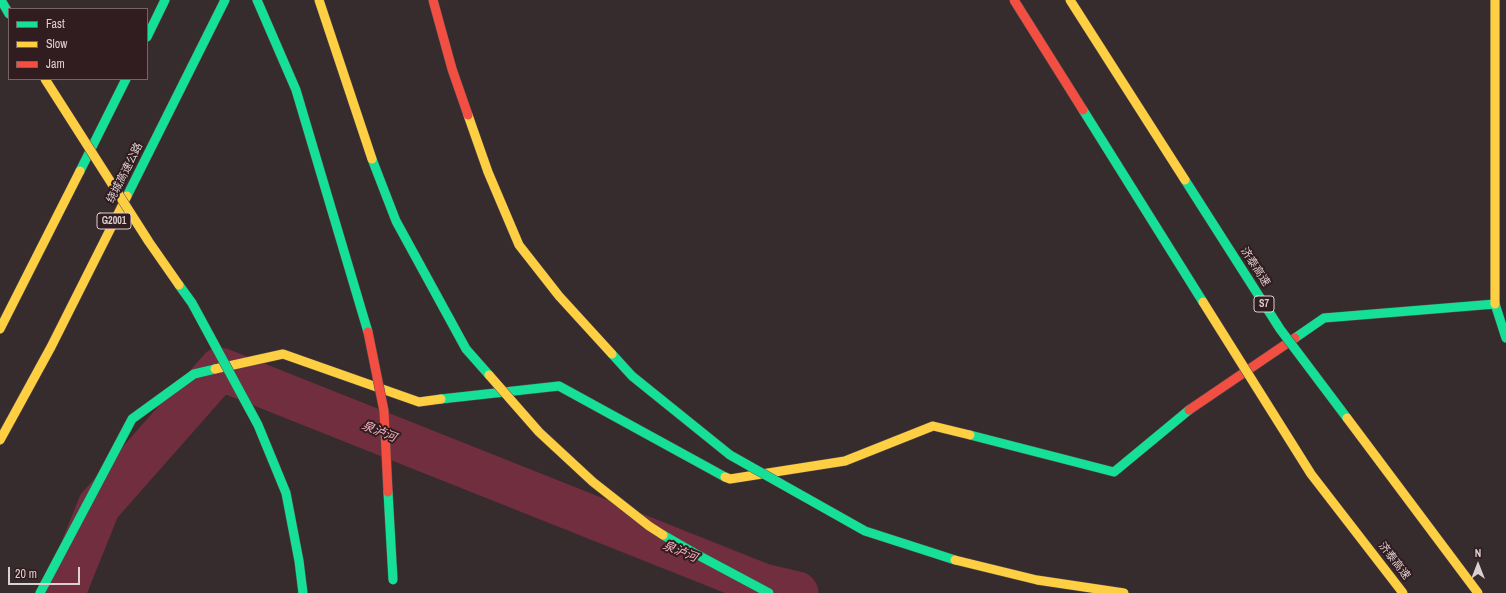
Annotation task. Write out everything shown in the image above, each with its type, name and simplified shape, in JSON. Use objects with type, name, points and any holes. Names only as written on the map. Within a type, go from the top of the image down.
[{"type":"main road","points":[[1,0],[8,12]]},
{"type":"main road","points":[[148,35],[165,0]]},
{"type":"main road","name":"绕城高速公路","points":[[0,440],[51,347],[225,0]]},
{"type":"main road","points":[[256,0],[296,90],[368,332],[384,411],[392,586]]},
{"type":"main road","points":[[319,0],[365,140],[396,221],[466,349],[539,432],[593,482],[649,526],[696,554],[769,593]]},
{"type":"main road","points":[[433,0],[452,70],[488,172],[519,245],[559,296],[632,376],[730,455],[865,531],[953,560],[1037,580],[1124,593]]},
{"type":"main road","name":"济泰高速","points":[[1014,0],[1311,474],[1403,593]]},
{"type":"main road","name":"济泰高速","points":[[1070,0],[1280,329],[1478,593]]},
{"type":"main road","points":[[1495,0],[1495,304],[1506,338]]},
{"type":"main road","points":[[46,80],[149,242],[192,303],[258,426],[286,493],[299,561],[303,593]]},
{"type":"main road","points":[[0,330],[125,80]]},
{"type":"main road","points":[[40,593],[132,419],[194,374],[283,354],[419,402],[559,386],[730,479],[845,461],[933,426],[1114,472],[1191,408],[1324,318],[1495,304]]},
{"type":"waterway","name":"泉泸河","points":[[64,593],[99,506],[220,369],[763,585],[797,593]]},
{"type":"traffic: fast","points":[[1,0],[8,12]]},
{"type":"traffic: fast","points":[[148,35],[165,0]]},
{"type":"traffic: fast","points":[[127,196],[225,0]]},
{"type":"traffic: fast","points":[[257,0],[296,90],[368,332]]},
{"type":"traffic: fast","points":[[80,171],[126,80]]},
{"type":"traffic: fast","points":[[1083,110],[1203,302]]},
{"type":"traffic: fast","points":[[372,159],[396,221],[466,349],[489,375]]},
{"type":"traffic: fast","points":[[1185,180],[1280,329],[1347,418]]},
{"type":"traffic: fast","points":[[179,285],[192,303],[258,425],[286,493],[299,561],[303,593]]},
{"type":"traffic: fast","points":[[1295,338],[1324,318],[1495,304],[1506,338]]},
{"type":"traffic: fast","points":[[612,354],[632,376],[730,455],[865,531],[955,560]]},
{"type":"traffic: fast","points":[[40,593],[132,419],[194,374],[215,369]]},
{"type":"traffic: fast","points":[[441,399],[559,386],[725,477]]},
{"type":"traffic: fast","points":[[970,435],[1114,472],[1189,410]]},
{"type":"traffic: fast","points":[[388,492],[393,580]]},
{"type":"traffic: fast","points":[[663,535],[769,593]]},
{"type":"traffic: slow","points":[[319,0],[372,159]]},
{"type":"traffic: slow","points":[[1070,0],[1185,180]]},
{"type":"traffic: slow","points":[[1495,0],[1495,304]]},
{"type":"traffic: slow","points":[[46,80],[149,242],[179,285]]},
{"type":"traffic: slow","points":[[468,115],[488,172],[519,245],[559,296],[612,354]]},
{"type":"traffic: slow","points":[[0,329],[80,171]]},
{"type":"traffic: slow","points":[[0,440],[51,347],[127,196]]},
{"type":"traffic: slow","points":[[1203,302],[1311,474],[1403,593]]},
{"type":"traffic: slow","points":[[215,369],[283,354],[419,402],[441,399]]},
{"type":"traffic: slow","points":[[489,375],[539,432],[593,482],[649,526],[663,535]]},
{"type":"traffic: slow","points":[[1347,418],[1478,593]]},
{"type":"traffic: slow","points":[[725,477],[730,479],[845,461],[933,426],[970,435]]},
{"type":"traffic: slow","points":[[955,560],[1037,580],[1124,593]]},
{"type":"traffic: jam","points":[[433,0],[452,69],[468,115]]},
{"type":"traffic: jam","points":[[1014,0],[1083,110]]},
{"type":"traffic: jam","points":[[368,332],[384,411],[388,492]]},
{"type":"traffic: jam","points":[[1189,410],[1295,338]]}]
